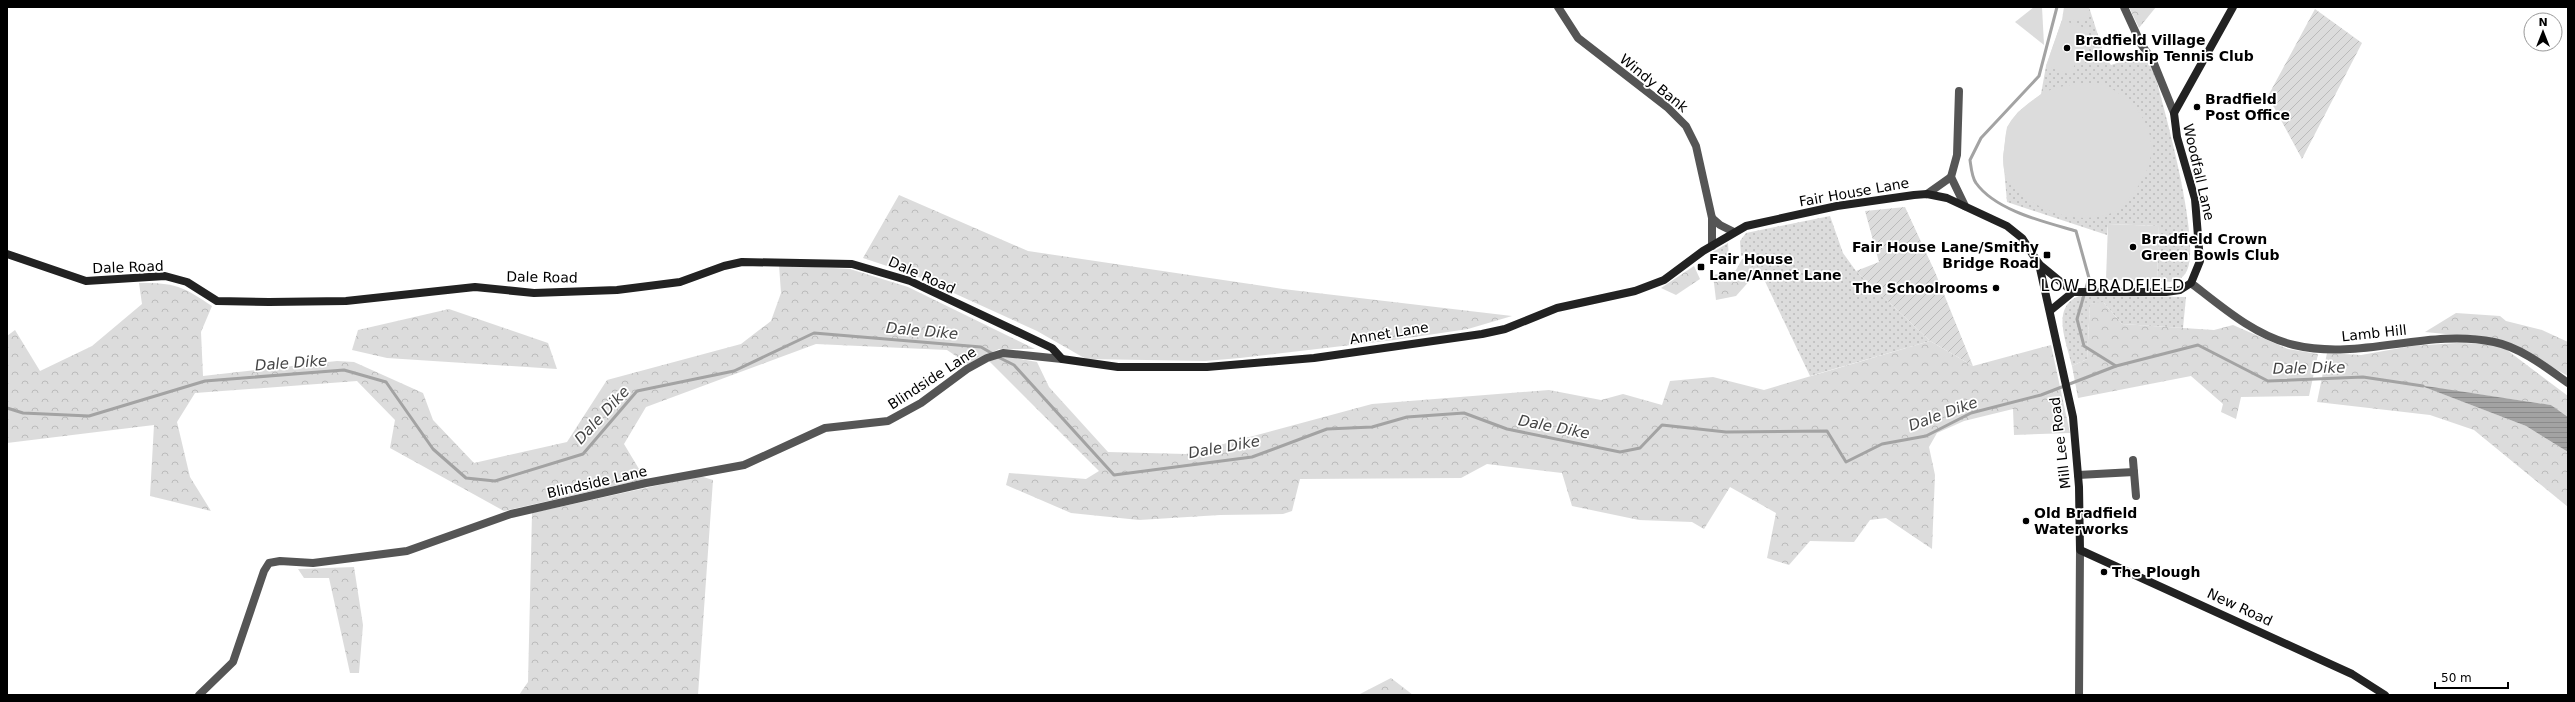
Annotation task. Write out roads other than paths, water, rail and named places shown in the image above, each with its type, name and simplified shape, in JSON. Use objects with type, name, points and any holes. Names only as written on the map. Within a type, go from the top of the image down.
[{"type":"street","name":"Windy Bank","points":[[1558,7],[1578,38],[1667,107],[1686,126],[1696,146],[1712,218],[1712,246]]},
{"type":"street","points":[[2124,7],[2141,44],[2153,61],[2174,113]]},
{"type":"street","name":"Woodfall Lane","points":[[2191,283],[2200,261],[2200,237],[2195,199],[2175,130],[2174,113],[2232,7]]},
{"type":"street","points":[[1927,194],[1951,177],[1957,155],[1959,91]]},
{"type":"street","points":[[1951,177],[1965,206]]},
{"type":"street","name":"Fair House Lane","points":[[1704,251],[1746,226],[1837,206],[1927,194],[1947,198],[1965,206],[2007,226],[2022,238],[2039,264],[2051,310]]},
{"type":"street","points":[[1712,218],[1720,225],[1734,232]]},
{"type":"street","name":"Annet Lane","points":[[1062,359],[1118,367],[1207,367],[1314,358],[1482,334],[1505,330],[1557,308],[1635,291],[1664,280],[1704,251]]},
{"type":"street","name":"Dale Road","points":[[7,254],[86,282],[165,276],[187,282],[216,301],[280,302],[346,301],[474,287],[534,293],[617,290],[680,282],[724,266],[742,262],[852,264],[879,270],[910,280],[1052,348],[1062,359]]},
{"type":"street","points":[[2039,264],[2074,292]]},
{"type":"street","points":[[2051,310],[2074,292],[2166,292],[2180,290],[2191,283]]},
{"type":"street","name":"Lamb Hill","points":[[2191,283],[2240,320],[2266,335],[2294,345],[2322,349],[2359,349],[2439,339],[2495,342],[2521,353],[2568,383]]},
{"type":"street","name":"Mill Lee Road","points":[[2051,310],[2073,417],[2078,475],[2080,550],[2079,695]]},
{"type":"street","name":"Blindside Lane","points":[[199,695],[233,662],[264,571],[270,563],[280,561],[312,564],[407,551],[511,514],[646,483],[744,465],[825,428],[888,421],[921,403],[967,369],[987,358],[1003,353],[1062,359]]},
{"type":"street","points":[[2133,460],[2136,496]]},
{"type":"street","points":[[2078,475],[2134,472]]},
{"type":"street","name":"New Road","points":[[2080,550],[2346,670],[2385,695]]},
{"type":"waterway","points":[[2057,7],[2039,76],[1981,138],[1970,160],[1971,169],[1976,183],[1985,193],[1996,201],[2022,214],[2076,231],[2089,278],[2077,319],[2084,346],[2116,366]]},
{"type":"waterway","name":"Dale Dike","points":[[7,408],[23,413],[89,416],[205,381],[344,370],[386,382],[433,449],[466,478],[495,481],[583,454],[637,391],[734,371],[814,333],[981,347],[993,354]]},
{"type":"waterway","name":"Dale Dike","points":[[998,357],[1014,365],[1114,475],[1252,457],[1327,429],[1372,427],[1407,417],[1464,413],[1507,429],[1620,452],[1640,448],[1662,425],[1726,432],[1827,431],[1846,462],[1882,444],[1926,436],[1971,413],[2041,395],[2116,366],[2198,345],[2268,381],[2363,377],[2423,386]]},
{"type":"place","name":"Bradfield Village Fellowship Tennis Club","points":[[2067,48]]},
{"type":"place","name":"Bradfield Post Office","points":[[2197,107]]},
{"type":"place","name":"Bradfield Crown Green Bowls Club","points":[[2133,247]]},
{"type":"place","name":"Fair House Lane/Smithy Bridge Road","points":[[2047,255]]},
{"type":"place","name":"Fair House Lane/Annet Lane","points":[[1701,267]]},
{"type":"place","name":"The Schoolrooms","points":[[1996,288]]},
{"type":"place","name":"Old Bradfield Waterworks","points":[[2026,521]]},
{"type":"place","name":"The Plough","points":[[2104,572]]},
{"type":"district","name":"LOW BRADFIELD","points":[[2113,285]]}]
